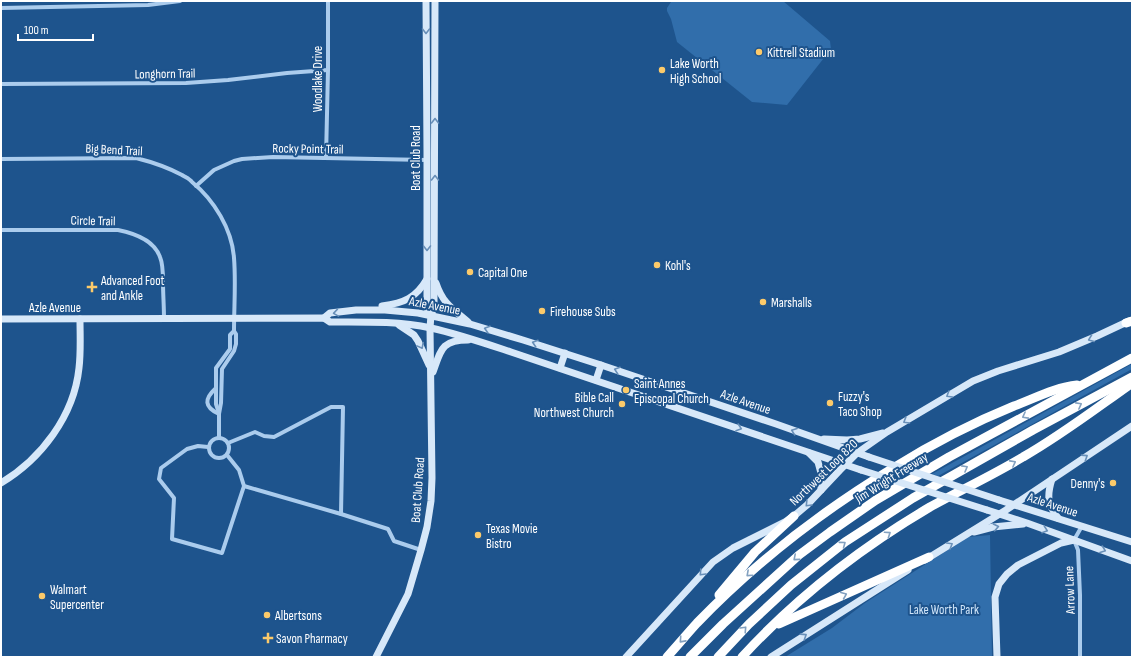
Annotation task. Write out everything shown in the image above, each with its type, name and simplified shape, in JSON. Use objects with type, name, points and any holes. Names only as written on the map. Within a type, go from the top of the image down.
[{"type":"highway","name":"Jim Wright Freeway","points":[[690,657],[799,555],[876,500],[984,437],[1132,358]]},
{"type":"highway","points":[[718,657],[749,624],[791,585],[845,542],[913,498],[1040,426],[1132,377]]},
{"type":"highway","points":[[742,657],[791,609],[856,556],[930,507],[1030,453],[1081,420],[1128,386],[1132,381]]},
{"type":"highway","points":[[698,622],[789,539],[885,472],[955,432],[1000,412],[1061,388],[1084,384]]},
{"type":"highway","points":[[667,657],[698,622],[749,559],[794,516]]},
{"type":"highway","points":[[770,628],[929,557]]},
{"type":"main road","name":"Boat Club Road","points":[[426,1],[427,309],[431,315]]},
{"type":"main road","name":"Boat Club Road","points":[[376,657],[408,594],[429,518],[432,489],[430,328],[431,315],[434,308],[435,278],[435,1]]},
{"type":"main road","points":[[356,310],[390,305],[407,300],[416,294],[427,278]]},
{"type":"main road","points":[[435,278],[440,294],[444,300],[470,324]]},
{"type":"main road","name":"Azle Avenue","points":[[324,318],[330,313],[356,310],[399,311],[431,315],[470,324],[565,353],[857,453],[1132,542]]},
{"type":"main road","name":"Azle Avenue","points":[[1,319],[324,318],[330,322],[372,322],[430,328],[474,340],[560,368],[861,470],[1027,523],[1132,561]]},
{"type":"main road","points":[[1,483],[25,466],[38,453],[49,440],[62,420],[72,397],[79,369],[80,319]]},
{"type":"main road","name":"Northwest Loop 820","points":[[626,657],[713,562],[734,548],[794,516],[807,505],[857,453],[887,432],[973,381],[998,371],[1059,352],[1130,321]]},
{"type":"main road","name":"Azle Avenue","points":[[398,324],[414,336],[418,341],[429,365],[431,376]]},
{"type":"main road","name":"Azle Avenue","points":[[431,376],[440,351],[445,345],[462,340],[474,340]]},
{"type":"main road","points":[[560,368],[565,353]]},
{"type":"main road","points":[[596,380],[601,365]]},
{"type":"main road","points":[[771,657],[859,600],[999,514],[1132,426]]},
{"type":"main road","points":[[818,439],[860,439],[887,432]]},
{"type":"main road","points":[[807,451],[818,462],[821,473],[821,490]]},
{"type":"main road","points":[[1052,479],[1049,491],[1049,500],[1053,511],[1059,518]]},
{"type":"main road","points":[[966,534],[993,527],[1027,523]]},
{"type":"main road","points":[[996,657],[995,597],[999,584],[1007,574],[1018,565],[1061,543],[1074,540]]},
{"type":"street","points":[[1,8],[148,6],[180,1]]},
{"type":"street","name":"Woodlake Drive","points":[[326,158],[328,1]]},
{"type":"street","name":"Longhorn Trail","points":[[1,84],[186,83],[228,80],[287,72],[328,70]]},
{"type":"street","name":"Big Bend Trail","points":[[1,159],[92,157],[136,158],[153,162],[192,182],[213,204],[220,214],[229,234],[234,257],[234,332],[236,334],[236,344],[230,352]]},
{"type":"street","name":"Rocky Point Trail","points":[[196,186],[214,170],[242,159],[273,157],[427,160]]},
{"type":"street","name":"Circle Trail","points":[[1,230],[118,230],[129,232],[142,239],[157,250],[161,257],[163,270],[164,319]]},
{"type":"street","points":[[219,438],[219,414],[222,403],[222,369],[230,352]]},
{"type":"street","points":[[219,414],[216,404],[216,368],[230,352]]},
{"type":"street","points":[[219,414],[211,410],[208,406],[208,400],[210,394],[221,385]]},
{"type":"street","points":[[228,443],[255,432],[264,436],[274,437],[331,407],[342,407],[341,514]]},
{"type":"street","points":[[216,438],[223,438],[228,443],[229,450],[227,455],[222,458],[215,458],[210,454],[208,448],[211,441],[216,438]]},
{"type":"street","points":[[208,448],[198,446],[187,449],[161,468],[160,479],[174,498],[172,539],[222,553],[244,486],[239,470],[227,455]]},
{"type":"street","points":[[244,486],[388,529],[394,540],[421,550]]},
{"type":"street","points":[[1074,540],[1082,526]]},
{"type":"street","name":"Arrow Lane","points":[[1074,540],[1078,550],[1080,657]]},
{"type":"green space","name":"Kittrell Stadium","points":[[670,1],[783,1],[830,41],[831,49],[787,105],[752,102],[677,42],[671,19],[667,11],[667,8],[671,2]]},
{"type":"green space","points":[[1132,364],[1132,369],[938,476],[932,474]]},
{"type":"green space","name":"Lake Worth Park","points":[[990,535],[992,657],[785,657],[832,628],[865,603],[968,537]]},
{"type":"place","name":"Kittrell Stadium","points":[[759,52]]},
{"type":"place","name":"Lake Worth High School","points":[[662,70]]},
{"type":"place","name":"Kohl's","points":[[657,265]]},
{"type":"place","name":"Capital One","points":[[470,272]]},
{"type":"place","name":"Advanced Foot and Ankle","points":[[92,287]]},
{"type":"place","name":"Marshalls","points":[[763,302]]},
{"type":"place","name":"Firehouse Subs","points":[[542,311]]},
{"type":"place","name":"Saint Annes Episcopal Church","points":[[626,390]]},
{"type":"place","name":"Fuzzy's Taco Shop","points":[[830,403]]},
{"type":"place","name":"Bible Call Northwest Church","points":[[622,404]]},
{"type":"place","name":"Denny's","points":[[1113,483]]},
{"type":"place","name":"Texas Movie Bistro","points":[[478,535]]},
{"type":"place","name":"Walmart Supercenter","points":[[42,596]]},
{"type":"place","name":"Albertsons","points":[[267,615]]},
{"type":"place","name":"Savon Pharmacy","points":[[268,638]]}]
